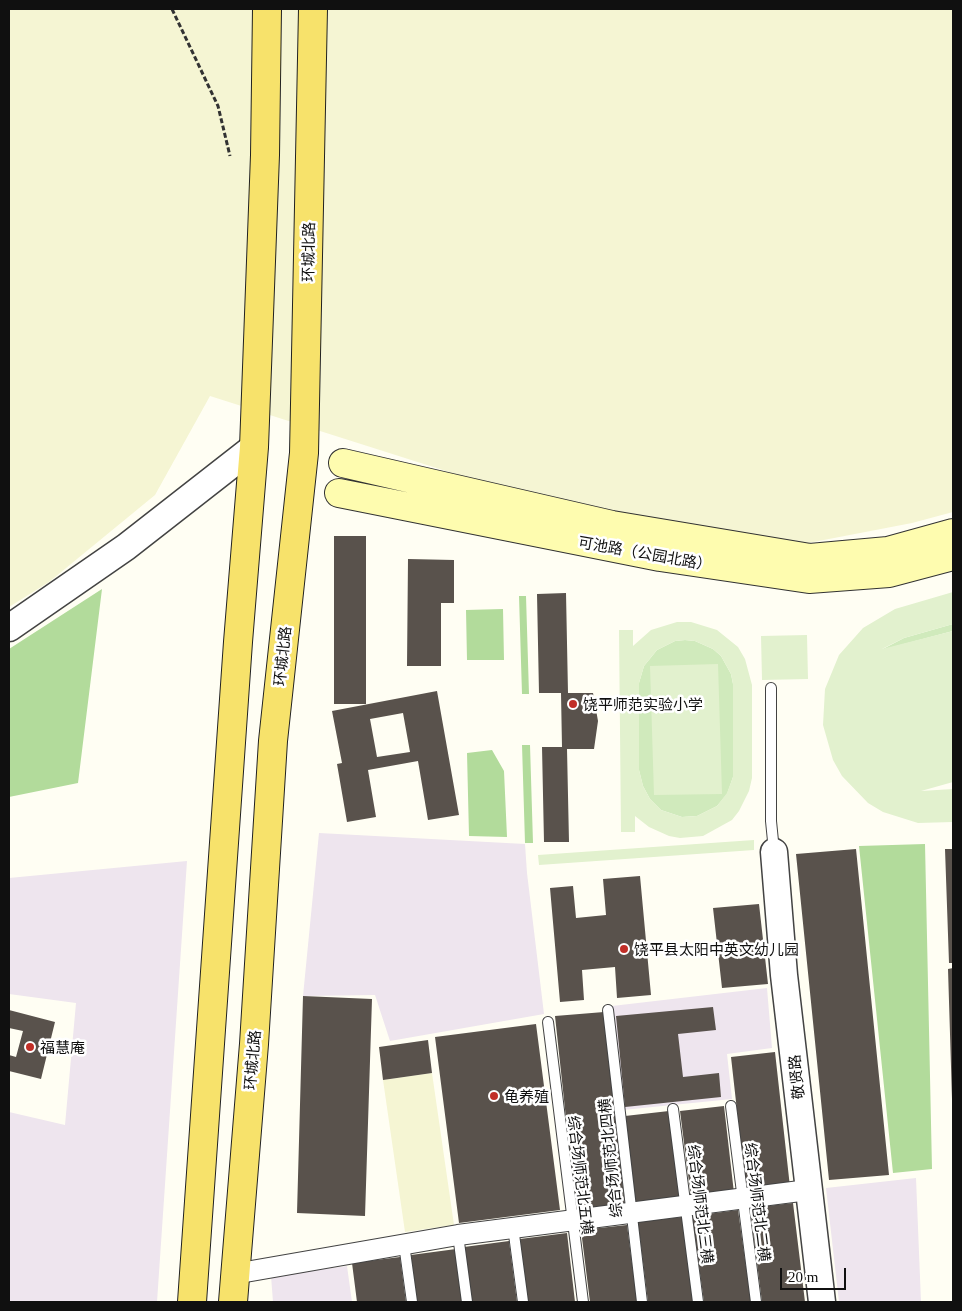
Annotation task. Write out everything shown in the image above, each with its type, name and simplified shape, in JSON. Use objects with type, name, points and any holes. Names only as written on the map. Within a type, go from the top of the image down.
[{"type":"main road","points":[[192,1302],[238,642],[254,447],[264,165],[267,9]]},
{"type":"main road","name":"环城北路","points":[[232,1302],[254,1044],[273,741],[304,454],[313,9]]},
{"type":"main road","name":"可池路（公园北路）","points":[[342,462],[612,526],[810,558],[888,551],[953,534]]},
{"type":"main road","name":"可池路（公园北路）","points":[[339,493],[660,557],[809,579],[888,573],[953,556]]},
{"type":"street","points":[[9,628],[126,547],[254,447]]},
{"type":"street","name":"敬贤路","points":[[774,852],[784,975],[822,1302]]},
{"type":"street","points":[[234,1274],[458,1235],[808,1190]]},
{"type":"lane","points":[[771,688],[771,820],[774,852]]},
{"type":"lane","name":"综合场师范北四横","points":[[608,1010],[642,1302]]},
{"type":"lane","name":"综合场师范北五横","points":[[548,1022],[582,1302]]},
{"type":"lane","name":"综合场师范北二横","points":[[731,1106],[756,1302]]},
{"type":"lane","name":"综合场师范北三横","points":[[673,1109],[698,1302]]},
{"type":"lane","points":[[513,1227],[523,1302]]},
{"type":"lane","points":[[458,1235],[467,1302]]},
{"type":"lane","points":[[404,1244],[412,1302]]},
{"type":"path","points":[[172,9],[218,106],[230,156]]},
{"type":"shaded area","points":[[319,833],[525,844],[544,1014],[390,1041],[375,995],[303,996]]},
{"type":"shaded area","points":[[187,861],[157,1302],[9,1302],[9,1112],[65,1125],[76,1003],[9,994],[9,878]]},
{"type":"shaded area","points":[[767,988],[772,1048],[727,1054],[732,1099],[623,1110],[612,1006]]},
{"type":"shaded area","points":[[916,1178],[921,1302],[839,1302],[826,1188]]},
{"type":"shaded area","points":[[347,1266],[352,1302],[273,1302],[271,1276]]},
{"type":"green space","points":[[9,9],[953,9],[953,512],[912,523],[803,544],[761,541],[515,493],[210,396],[155,495],[49,582],[9,607]]},
{"type":"green space","points":[[102,589],[78,783],[9,797],[9,649]]},
{"type":"green space","points":[[953,592],[953,624],[904,638],[882,649],[953,631],[953,782],[921,791],[953,789],[953,822],[918,823],[883,812],[868,803],[842,776],[833,760],[823,725],[825,689],[839,655],[863,628],[895,609]]},
{"type":"green space","points":[[519,596],[526,596],[529,694],[522,694]]},
{"type":"green space","points":[[503,609],[504,660],[467,660],[466,610]]},
{"type":"green space","points":[[677,622],[691,622],[717,630],[738,647],[745,659],[752,685],[752,778],[749,791],[732,820],[703,836],[680,838],[669,836],[649,827],[635,816],[635,832],[621,832],[619,630],[633,630],[633,646],[651,630]],"holes":[[[675,641],[695,641],[713,649],[721,656],[731,674],[733,684],[733,777],[727,793],[717,806],[697,816],[682,817],[661,810],[650,799],[643,786],[639,770],[639,683],[644,666],[657,650]]]},
{"type":"green space","points":[[953,624],[953,631],[881,650],[904,638]]},
{"type":"green space","points":[[807,635],[808,679],[762,680],[761,636]]},
{"type":"green space","points":[[675,641],[695,641],[713,649],[721,656],[731,674],[733,684],[733,777],[727,794],[717,806],[697,816],[682,817],[661,810],[650,799],[643,786],[639,770],[639,683],[644,666],[657,650]]},
{"type":"green space","points":[[718,664],[722,794],[654,795],[650,666]]},
{"type":"green space","points":[[522,745],[530,745],[533,843],[525,843]]},
{"type":"green space","points":[[492,750],[504,771],[507,837],[469,836],[467,753]]},
{"type":"green space","points":[[754,840],[754,850],[539,865],[538,855]]},
{"type":"green space","points":[[925,844],[932,1169],[893,1173],[859,846]]},
{"type":"green space","points":[[432,1073],[454,1225],[405,1232],[383,1080]]},
{"type":"building","points":[[334,536],[366,536],[366,704],[334,704]]},
{"type":"building","points":[[408,559],[454,560],[454,603],[441,603],[441,666],[407,666]]},
{"type":"building","points":[[566,593],[568,693],[593,693],[598,721],[594,749],[567,749],[569,842],[544,842],[542,747],[562,747],[561,693],[539,693],[537,594]]},
{"type":"building","points":[[437,691],[459,815],[428,820],[418,761],[368,770],[376,817],[347,822],[337,764],[342,763],[332,711]],"holes":[[[403,713],[410,752],[377,757],[370,719]]]},
{"type":"building","points":[[856,849],[889,1175],[829,1180],[796,854]]},
{"type":"building","points":[[945,849],[953,849],[953,963],[949,963]]},
{"type":"building","points":[[640,876],[651,995],[617,998],[615,967],[582,970],[584,1000],[560,1002],[550,888],[573,886],[576,918],[606,915],[603,879]]},
{"type":"building","points":[[759,904],[768,984],[722,988],[713,908]]},
{"type":"building","points":[[953,968],[953,1099],[952,1099],[948,969]]},
{"type":"building","points":[[303,996],[372,999],[365,1216],[297,1213]]},
{"type":"building","points":[[713,1007],[716,1030],[678,1034],[683,1077],[719,1073],[721,1097],[625,1107],[616,1016]]},
{"type":"building","name":"福慧庵","points":[[9,1010],[55,1022],[41,1079],[9,1071],[9,1055],[16,1057],[23,1031],[9,1028]]},
{"type":"building","points":[[604,1012],[625,1206],[576,1211],[555,1016]]},
{"type":"building","name":"龟养殖","points":[[536,1024],[560,1210],[459,1223],[435,1037]]},
{"type":"building","points":[[428,1040],[432,1073],[383,1080],[379,1047]]},
{"type":"building","points":[[775,1052],[790,1187],[746,1191],[731,1057]]},
{"type":"building","points":[[724,1106],[734,1193],[691,1198],[680,1111]]},
{"type":"building","points":[[669,1111],[680,1200],[636,1205],[625,1116]]},
{"type":"building","points":[[793,1203],[805,1302],[762,1302],[750,1208]]},
{"type":"building","points":[[738,1210],[751,1302],[704,1302],[692,1216]]},
{"type":"building","points":[[682,1217],[693,1302],[648,1302],[638,1222]]},
{"type":"building","points":[[627,1225],[637,1302],[590,1302],[581,1230]]},
{"type":"building","points":[[567,1233],[575,1302],[527,1302],[520,1239]]},
{"type":"building","points":[[509,1241],[517,1302],[471,1302],[464,1247]]},
{"type":"building","points":[[456,1249],[463,1302],[417,1302],[411,1255]]},
{"type":"building","points":[[400,1257],[406,1302],[357,1302],[352,1263]]},
{"type":"place","name":"饶平师范实验小学","points":[[573,704]]},
{"type":"place","name":"饶平县太阳中英文幼儿园","points":[[624,949]]},
{"type":"place","name":"福慧庵","points":[[30,1047]]},
{"type":"place","name":"龟养殖","points":[[494,1096]]}]
